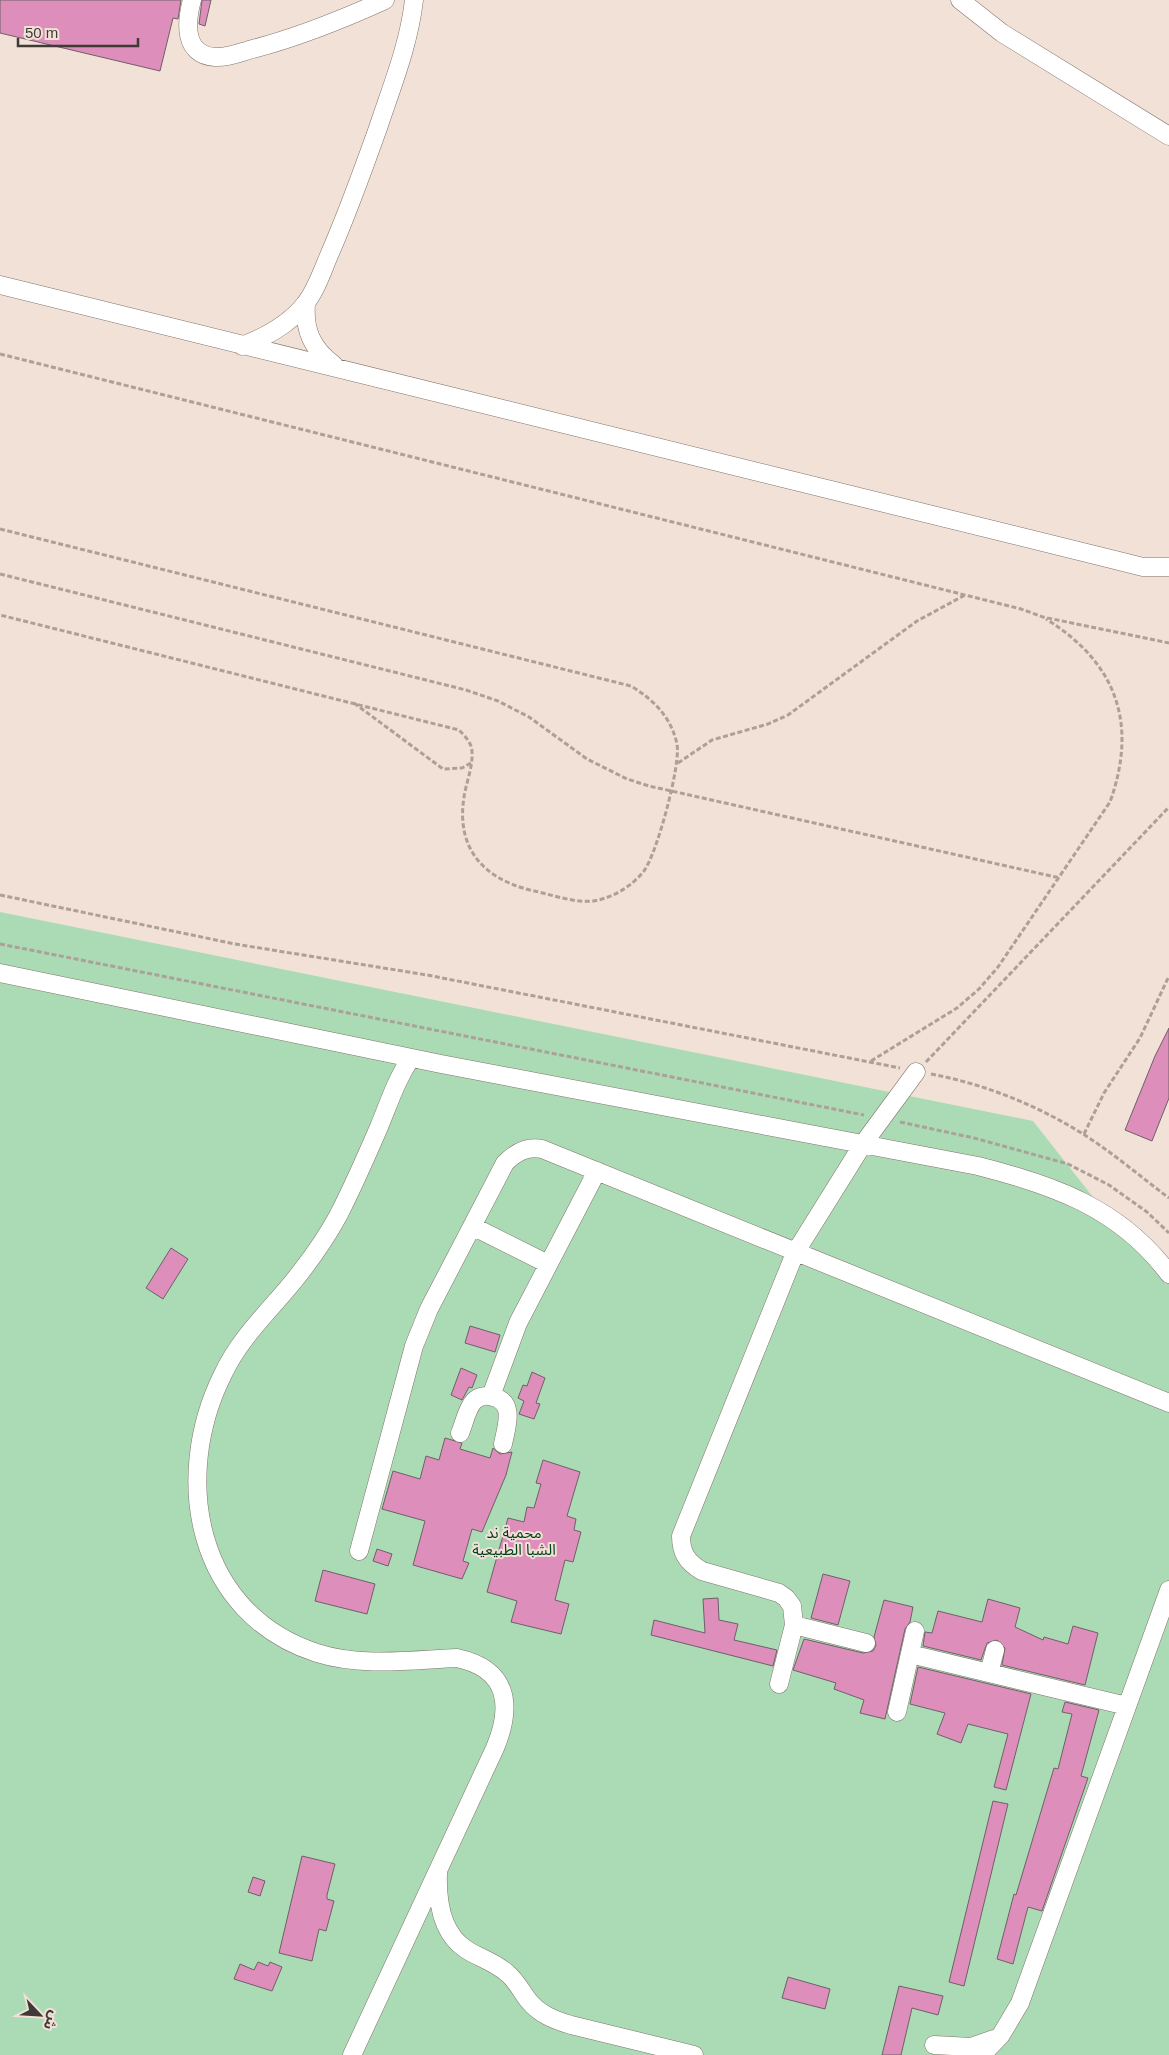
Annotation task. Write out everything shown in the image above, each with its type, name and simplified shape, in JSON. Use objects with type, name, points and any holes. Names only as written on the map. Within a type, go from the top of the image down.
[{"type":"lane","points":[[192,0],[187,26],[189,38],[195,47],[204,54],[215,57],[303,34],[385,0]]},
{"type":"lane","points":[[335,367],[319,352],[307,333],[306,304],[352,200],[398,71],[406,43],[414,0]]},
{"type":"lane","points":[[960,0],[1002,32],[1169,136]]},
{"type":"lane","points":[[0,285],[1143,567],[1169,567]]},
{"type":"lane","points":[[242,346],[270,334],[306,304]]},
{"type":"lane","points":[[0,974],[411,1058],[978,1166],[1059,1190],[1096,1208],[1130,1233],[1169,1274]]},
{"type":"lane","points":[[386,1053],[392,1092]]},
{"type":"lane","points":[[352,2055],[500,1735],[506,1706],[502,1692],[495,1679],[478,1665],[457,1658],[347,1660],[317,1653],[289,1642],[264,1625],[247,1610],[223,1580],[209,1553],[200,1524],[196,1493],[197,1462],[201,1431],[210,1401],[223,1372],[242,1340],[299,1274],[333,1224],[367,1154],[392,1092],[411,1058]]},
{"type":"lane","points":[[779,1684],[794,1625],[794,1616],[786,1598],[779,1593],[702,1571],[692,1565],[683,1552],[681,1536],[796,1253],[863,1144],[916,1072]]},
{"type":"lane","points":[[359,1551],[414,1346],[429,1309],[505,1163],[518,1152],[534,1147],[1169,1403]]},
{"type":"lane","points":[[491,1396],[518,1323],[597,1171]]},
{"type":"lane","points":[[472,1226],[548,1264]]},
{"type":"lane","points":[[460,1433],[473,1402],[481,1397],[491,1396],[504,1404],[508,1411],[503,1444]]},
{"type":"lane","points":[[982,2055],[1001,2035],[1020,2003],[1169,1590]]},
{"type":"lane","points":[[794,1625],[866,1643]]},
{"type":"lane","points":[[897,1712],[915,1631]]},
{"type":"lane","points":[[989,1673],[995,1650]]},
{"type":"lane","points":[[910,1654],[1128,1706]]},
{"type":"lane","points":[[438,1867],[439,1902],[443,1920],[452,1936],[465,1948],[508,1973],[519,1985],[528,2000],[540,2012],[554,2020],[571,2025],[694,2055]]},
{"type":"lane","points":[[934,2045],[971,2047],[992,2041],[1001,2035]]},
{"type":"path","points":[[0,354],[1021,609],[1043,617],[1169,642]]},
{"type":"path","points":[[0,529],[631,686],[648,696],[661,710],[671,726],[677,745],[678,763],[653,851],[644,870],[630,885],[612,896],[592,901],[572,900],[512,886],[494,876],[479,862],[468,845],[462,826],[464,798],[472,751],[468,739],[459,730],[0,615]]},
{"type":"path","points":[[0,574],[466,690],[498,701],[529,716],[587,759],[607,770],[627,779],[670,792],[1060,878]]},
{"type":"path","points":[[678,763],[712,740],[768,724],[788,715],[917,621],[965,595]]},
{"type":"path","points":[[870,1061],[957,1008],[979,989],[998,967],[1110,802],[1120,769],[1123,751],[1122,724],[1116,698],[1105,674],[1094,660],[1068,632],[1043,617]]},
{"type":"path","points":[[353,703],[443,769],[453,770],[471,763]]},
{"type":"path","points":[[916,1072],[1169,807]]},
{"type":"path","points":[[0,895],[235,944],[427,975],[943,1076],[1009,1096],[1047,1113],[1084,1134],[1169,1198]]},
{"type":"path","points":[[0,944],[974,1138],[1068,1164],[1109,1185],[1147,1212],[1169,1234]]},
{"type":"path","points":[[1084,1134],[1104,1093],[1140,1038],[1169,976]]},
{"type":"green space","name":"محمية ند الشبا الطبيعية","points":[[0,912],[1033,1121],[1133,1248],[1169,1276],[1169,2055],[0,2055]]},
{"type":"building","points":[[0,0],[181,0],[178,19],[173,18],[160,71],[0,33]]},
{"type":"building","points":[[202,0],[211,0],[205,26],[199,24]]},
{"type":"building","points":[[1169,1028],[1169,1098],[1152,1141],[1125,1130],[1155,1056]]},
{"type":"building","points":[[171,1248],[188,1259],[163,1299],[146,1288]]},
{"type":"building","points":[[470,1326],[500,1335],[495,1352],[465,1343]]},
{"type":"building","points":[[461,1368],[477,1375],[472,1388],[469,1387],[462,1400],[451,1395]]},
{"type":"building","points":[[532,1372],[545,1378],[536,1403],[540,1404],[534,1419],[519,1414],[524,1401],[518,1398],[523,1385],[527,1386]]},
{"type":"building","points":[[445,1438],[462,1443],[460,1449],[490,1458],[493,1448],[500,1454],[512,1452],[506,1475],[482,1532],[472,1529],[463,1561],[469,1563],[462,1579],[413,1565],[425,1521],[382,1509],[393,1471],[420,1479],[426,1456],[439,1460]]},
{"type":"building","points":[[543,1460],[580,1472],[567,1516],[576,1519],[574,1530],[581,1532],[573,1562],[565,1560],[555,1600],[569,1604],[561,1634],[511,1622],[517,1601],[487,1592],[508,1518],[524,1522],[527,1507],[534,1508],[541,1484],[536,1483]]},
{"type":"building","points":[[377,1549],[392,1554],[388,1566],[373,1561]]},
{"type":"building","points":[[323,1570],[375,1584],[367,1614],[315,1601]]},
{"type":"building","points":[[823,1574],[850,1581],[838,1625],[811,1618]]},
{"type":"building","points":[[718,1598],[719,1620],[738,1624],[734,1640],[777,1650],[773,1666],[651,1635],[654,1620],[705,1633],[703,1599]]},
{"type":"building","points":[[988,1599],[1020,1608],[1015,1627],[1043,1640],[1044,1637],[1068,1644],[1073,1626],[1098,1633],[1085,1685],[1002,1665],[1005,1648],[997,1640],[987,1643],[981,1660],[923,1646],[925,1632],[932,1633],[938,1611],[982,1622]]},
{"type":"building","points":[[884,1600],[913,1607],[910,1622],[905,1629],[885,1719],[860,1713],[864,1700],[834,1689],[836,1683],[793,1670],[804,1639],[863,1653],[873,1651],[876,1645],[874,1637]]},
{"type":"building","points":[[918,1667],[1031,1694],[1006,1790],[994,1787],[1008,1734],[968,1724],[961,1743],[937,1734],[945,1713],[910,1704]]},
{"type":"building","points":[[1065,1702],[1099,1710],[1081,1776],[1088,1778],[1042,1911],[1028,1907],[1013,1964],[997,1959],[1014,1894],[1016,1895],[1054,1768],[1058,1769],[1072,1714],[1062,1712]]},
{"type":"building","points":[[993,1801],[1008,1804],[964,1986],[949,1982]]},
{"type":"building","points":[[302,1856],[335,1864],[327,1895],[327,1899],[334,1901],[326,1931],[319,1929],[312,1961],[279,1953]]},
{"type":"building","points":[[253,1877],[265,1881],[260,1896],[248,1892]]},
{"type":"building","points":[[258,1962],[268,1966],[270,1962],[282,1967],[272,1991],[234,1979],[240,1964],[254,1970]]},
{"type":"building","points":[[788,1977],[830,1989],[825,2009],[782,1998]]},
{"type":"building","points":[[899,1986],[943,1996],[938,2015],[912,2008],[901,2055],[882,2055]]}]
